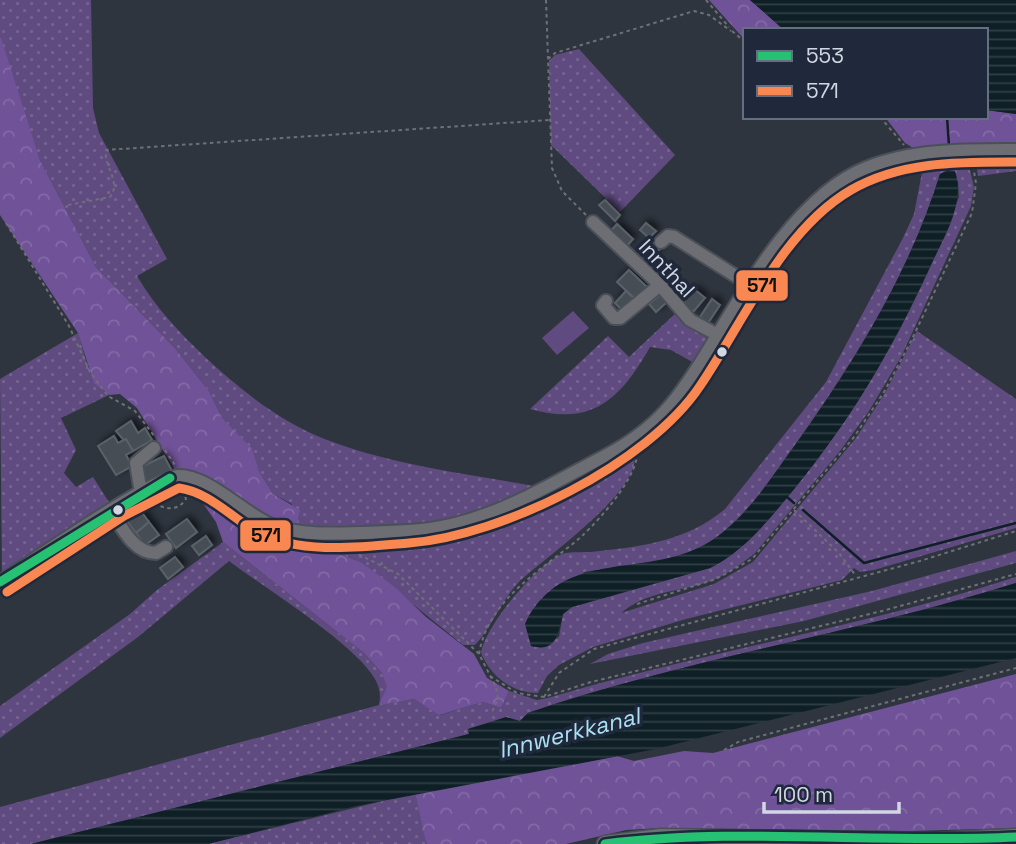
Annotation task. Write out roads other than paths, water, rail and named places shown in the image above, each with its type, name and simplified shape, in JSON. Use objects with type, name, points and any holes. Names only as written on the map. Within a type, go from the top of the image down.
[{"type":"main road","points":[[605,844],[661,837],[935,841],[1016,837]]},
{"type":"street","points":[[0,582],[111,511],[142,498],[178,476],[198,482],[268,523],[292,531],[340,534],[416,531],[487,514],[634,439],[672,406],[750,285],[797,222],[827,192],[862,169],[908,156],[971,150],[1016,150]]},
{"type":"street","name":"Innthal","points":[[593,222],[660,285],[690,320],[718,335]]},
{"type":"street","points":[[661,242],[668,236],[674,237],[750,285]]},
{"type":"street","points":[[606,301],[603,305],[614,318],[620,318],[660,285]]},
{"type":"street","points":[[142,498],[136,463],[158,446]]},
{"type":"street","points":[[111,511],[132,541],[146,552],[156,553],[166,547]]},
{"type":"water","points":[[750,0],[1016,0],[1016,114],[988,110],[988,28],[782,28]]},
{"type":"water","points":[[948,170],[955,171],[958,184],[955,209],[946,235],[899,330],[852,410],[816,462],[767,522],[735,552],[710,568],[572,607],[563,614],[558,634],[551,644],[546,647],[531,646],[525,624],[541,599],[561,583],[584,573],[689,552],[714,539],[748,508],[816,416],[878,317],[913,247],[940,174]]},
{"type":"water","name":"Innwerkkanal","points":[[1016,583],[1016,658],[656,749],[356,806],[208,844],[31,844],[469,734],[468,729],[506,717],[520,721],[528,713],[649,677],[894,617]]},
{"type":"waterway","points":[[947,119],[949,146]]},
{"type":"waterway","points":[[948,156],[948,170]]},
{"type":"waterway","points":[[787,497],[794,503]]},
{"type":"waterway","points":[[803,510],[864,563],[1016,523]]}]
